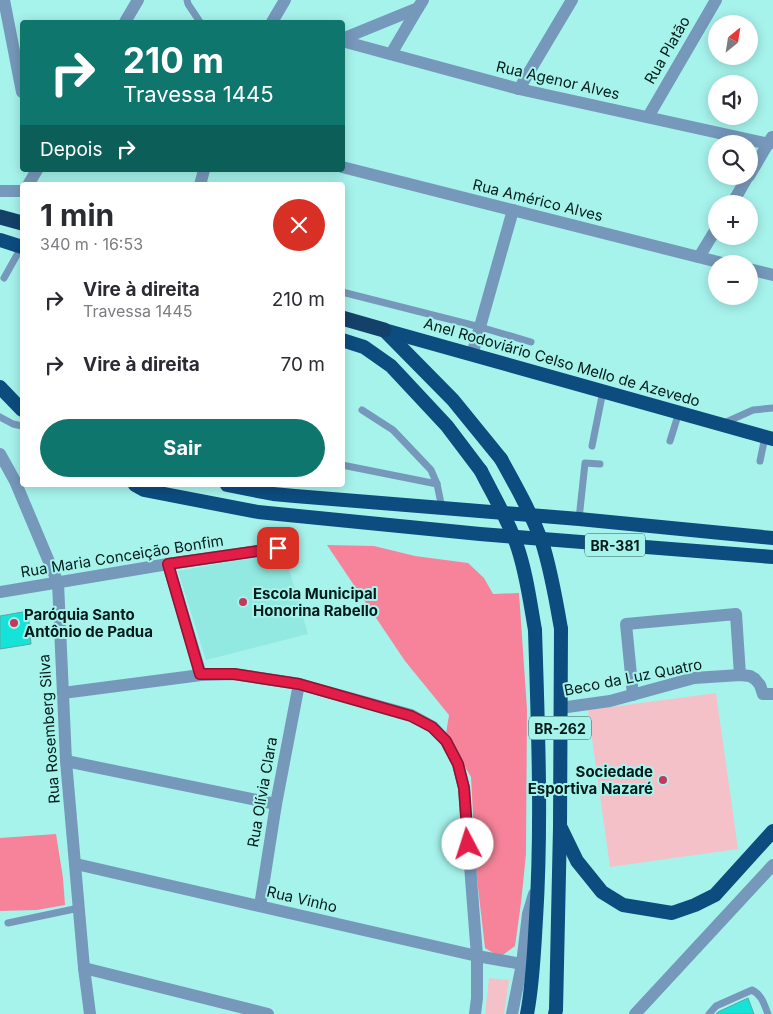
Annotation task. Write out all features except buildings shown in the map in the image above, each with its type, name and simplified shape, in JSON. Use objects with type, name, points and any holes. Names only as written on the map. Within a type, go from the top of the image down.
[{"type":"highway","points":[[0,217],[20,222]]},
{"type":"highway","points":[[0,240],[20,246]]},
{"type":"highway","name":"Anel Rodoviário Celso Mello de Azevedo","points":[[345,319],[769,438]]},
{"type":"highway","name":"BR-262","points":[[384,330],[453,400],[500,459],[522,496],[542,542],[553,584],[561,629],[560,827],[555,1014]]},
{"type":"highway","name":"BR-262","points":[[345,341],[364,347],[391,366],[447,426],[481,471],[516,544],[528,586],[535,630],[539,877],[533,968],[527,1014]]},
{"type":"highway","points":[[0,387],[20,408]]},
{"type":"highway","name":"BR-381","points":[[138,487],[144,490],[258,512],[480,534],[773,557]]},
{"type":"highway","points":[[237,487],[273,494],[579,519],[773,538]]},
{"type":"highway","points":[[749,555],[773,566]]},
{"type":"highway","points":[[560,827],[577,861],[602,892],[623,905],[672,913],[695,905],[715,895],[773,831]]},
{"type":"street","points":[[4,0],[20,82]]},
{"type":"street","points":[[126,20],[138,0]]},
{"type":"street","points":[[273,20],[285,0]]},
{"type":"street","points":[[519,89],[572,0]]},
{"type":"street","name":"Rua Platão","points":[[648,117],[716,0]]},
{"type":"street","points":[[345,39],[420,4]]},
{"type":"street","points":[[391,54],[420,4]]},
{"type":"street","name":"Rua Agenor Alves","points":[[345,41],[519,89],[648,117],[771,140]]},
{"type":"street","points":[[758,161],[771,140]]},
{"type":"street","name":"Rua Américo Alves","points":[[345,168],[708,259]]},
{"type":"street","points":[[0,191],[20,191]]},
{"type":"street","points":[[472,355],[513,210]]},
{"type":"street","points":[[699,257],[708,242]]},
{"type":"street","points":[[758,271],[773,275]]},
{"type":"street","name":"Rua Rosemberg Silva","points":[[0,454],[15,481],[58,583],[66,761],[84,968],[90,1014]]},
{"type":"street","name":"Rua Maria Conceição Bonfim","points":[[0,592],[278,548]]},
{"type":"street","points":[[168,564],[200,674]]},
{"type":"street","points":[[633,695],[626,624],[736,614],[740,675],[750,676],[755,679],[768,694]]},
{"type":"street","points":[[64,693],[200,674],[234,674],[299,684],[411,716],[432,727],[446,741],[458,764],[464,788],[477,956],[475,1014]]},
{"type":"street","name":"Beco da Luz Quatro","points":[[560,708],[603,702],[694,678],[740,675]]},
{"type":"street","name":"Rua Olívia Clara","points":[[260,906],[276,804],[299,684]]},
{"type":"street","points":[[66,761],[276,804]]},
{"type":"street","name":"Rua Vinho","points":[[76,864],[477,956],[522,964]]},
{"type":"street","points":[[635,1014],[773,865]]},
{"type":"street","points":[[512,1014],[522,964],[528,914],[539,877]]},
{"type":"street","points":[[84,968],[268,1014]]},
{"type":"lane","points":[[187,0],[199,20]]},
{"type":"lane","points":[[4,278],[20,250]]},
{"type":"lane","points":[[345,293],[531,342]]},
{"type":"lane","points":[[592,446],[603,391]]},
{"type":"lane","points":[[722,424],[752,410],[772,407]]},
{"type":"lane","points":[[362,410],[393,430],[431,470],[437,484],[442,508]]},
{"type":"lane","points":[[670,442],[679,412]]},
{"type":"lane","points":[[0,417],[20,426]]},
{"type":"lane","points":[[760,461],[769,438]]},
{"type":"lane","points":[[579,519],[585,463],[600,464]]},
{"type":"lane","points":[[345,466],[437,484]]},
{"type":"lane","points":[[8,923],[79,908]]},
{"type":"lane","points":[[709,1014],[716,1006],[752,990],[758,992],[768,1014]]},
{"type":"shaded area","points":[[327,545],[374,546],[415,556],[468,563],[484,578],[493,594],[519,593],[527,709],[526,854],[515,946],[500,957],[485,948],[476,870],[471,777],[446,734],[449,715],[405,661]]},
{"type":"shaded area","name":"Escola Municipal Honorina Rabello","points":[[284,552],[308,634],[206,660],[178,571]]},
{"type":"shaded area","name":"Sociedade Esportiva Nazaré","points":[[716,693],[738,849],[610,867],[588,710]]},
{"type":"shaded area","points":[[56,834],[65,905],[37,910],[0,911],[0,838]]},
{"type":"shaded area","points":[[489,978],[509,980],[504,1014],[485,1014]]},
{"type":"place","name":"Escola Municipal Honorina Rabello","points":[[243,602]]},
{"type":"place","name":"Paróquia Santo Antônio de Padua","points":[[14,623]]},
{"type":"place","name":"Sociedade Esportiva Nazaré","points":[[663,780]]},
{"type":"route","points":[[278,548],[168,564],[200,674],[234,674],[299,684],[411,716],[432,727],[446,741],[458,764],[464,788],[468,844]]}]
